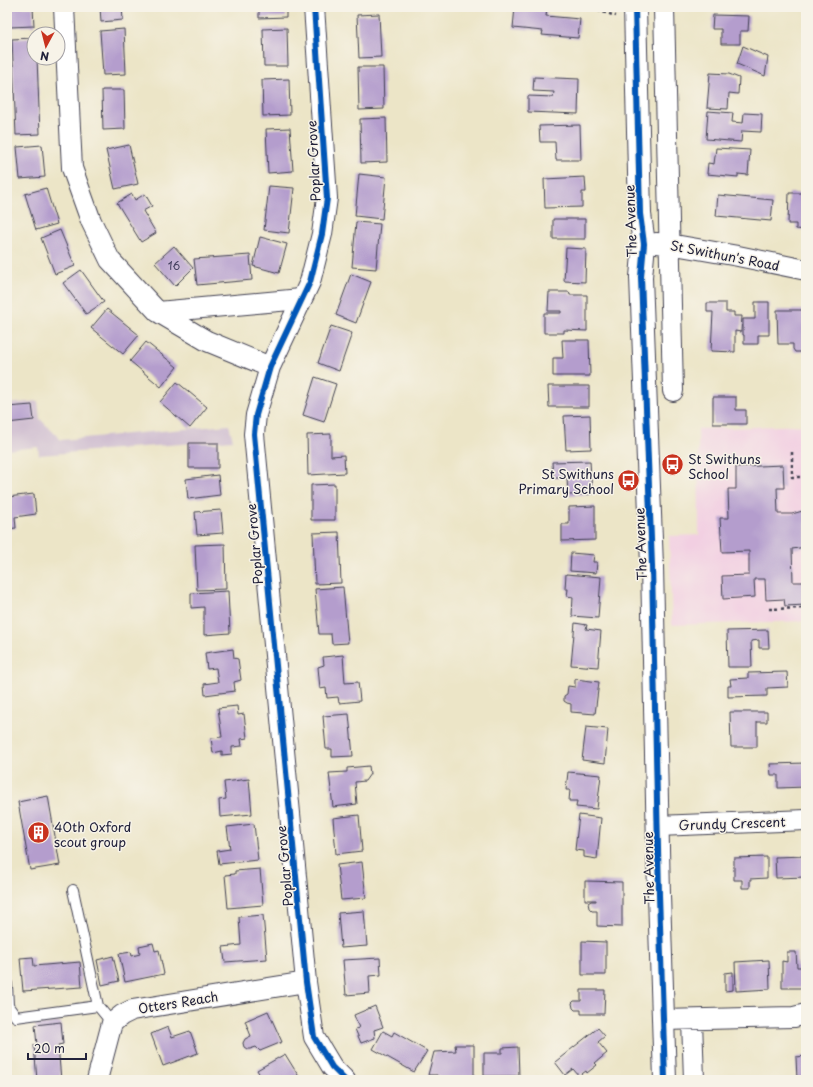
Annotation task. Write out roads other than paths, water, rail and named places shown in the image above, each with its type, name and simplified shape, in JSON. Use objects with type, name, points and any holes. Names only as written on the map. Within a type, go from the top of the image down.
[{"type":"street","points":[[64,7],[72,168],[91,221],[110,260],[158,312],[207,341],[270,367]]},
{"type":"street","name":"Poplar Grove","points":[[314,7],[327,198],[322,234],[310,282],[270,367],[256,415],[254,434],[306,982],[314,1037],[332,1067],[345,1080]]},
{"type":"street","points":[[664,7],[673,391]]},
{"type":"street","name":"The Avenue","points":[[634,11],[640,214],[644,244],[641,277],[652,566],[665,1080]]},
{"type":"street","name":"St Swithun's Road","points":[[644,244],[669,244],[806,270]]},
{"type":"street","points":[[158,312],[301,299]]},
{"type":"street","name":"Grundy Crescent","points":[[658,826],[806,820]]},
{"type":"street","name":"Otters Reach","points":[[112,1022],[132,1010],[306,982]]},
{"type":"street","points":[[663,1020],[794,1017],[806,1014]]},
{"type":"street","points":[[692,1020],[694,1080]]},
{"type":"street","points":[[97,1080],[112,1022]]},
{"type":"lane","points":[[73,890],[98,1006],[112,1022]]},
{"type":"lane","points":[[7,984],[8,1006],[16,1017],[98,1006]]},
{"type":"place","name":"St Swithuns School","points":[[672,465]]},
{"type":"place","name":"St Swithuns Primary School","points":[[629,480]]},
{"type":"place","name":"40th Oxford scout group","points":[[39,833]]}]
